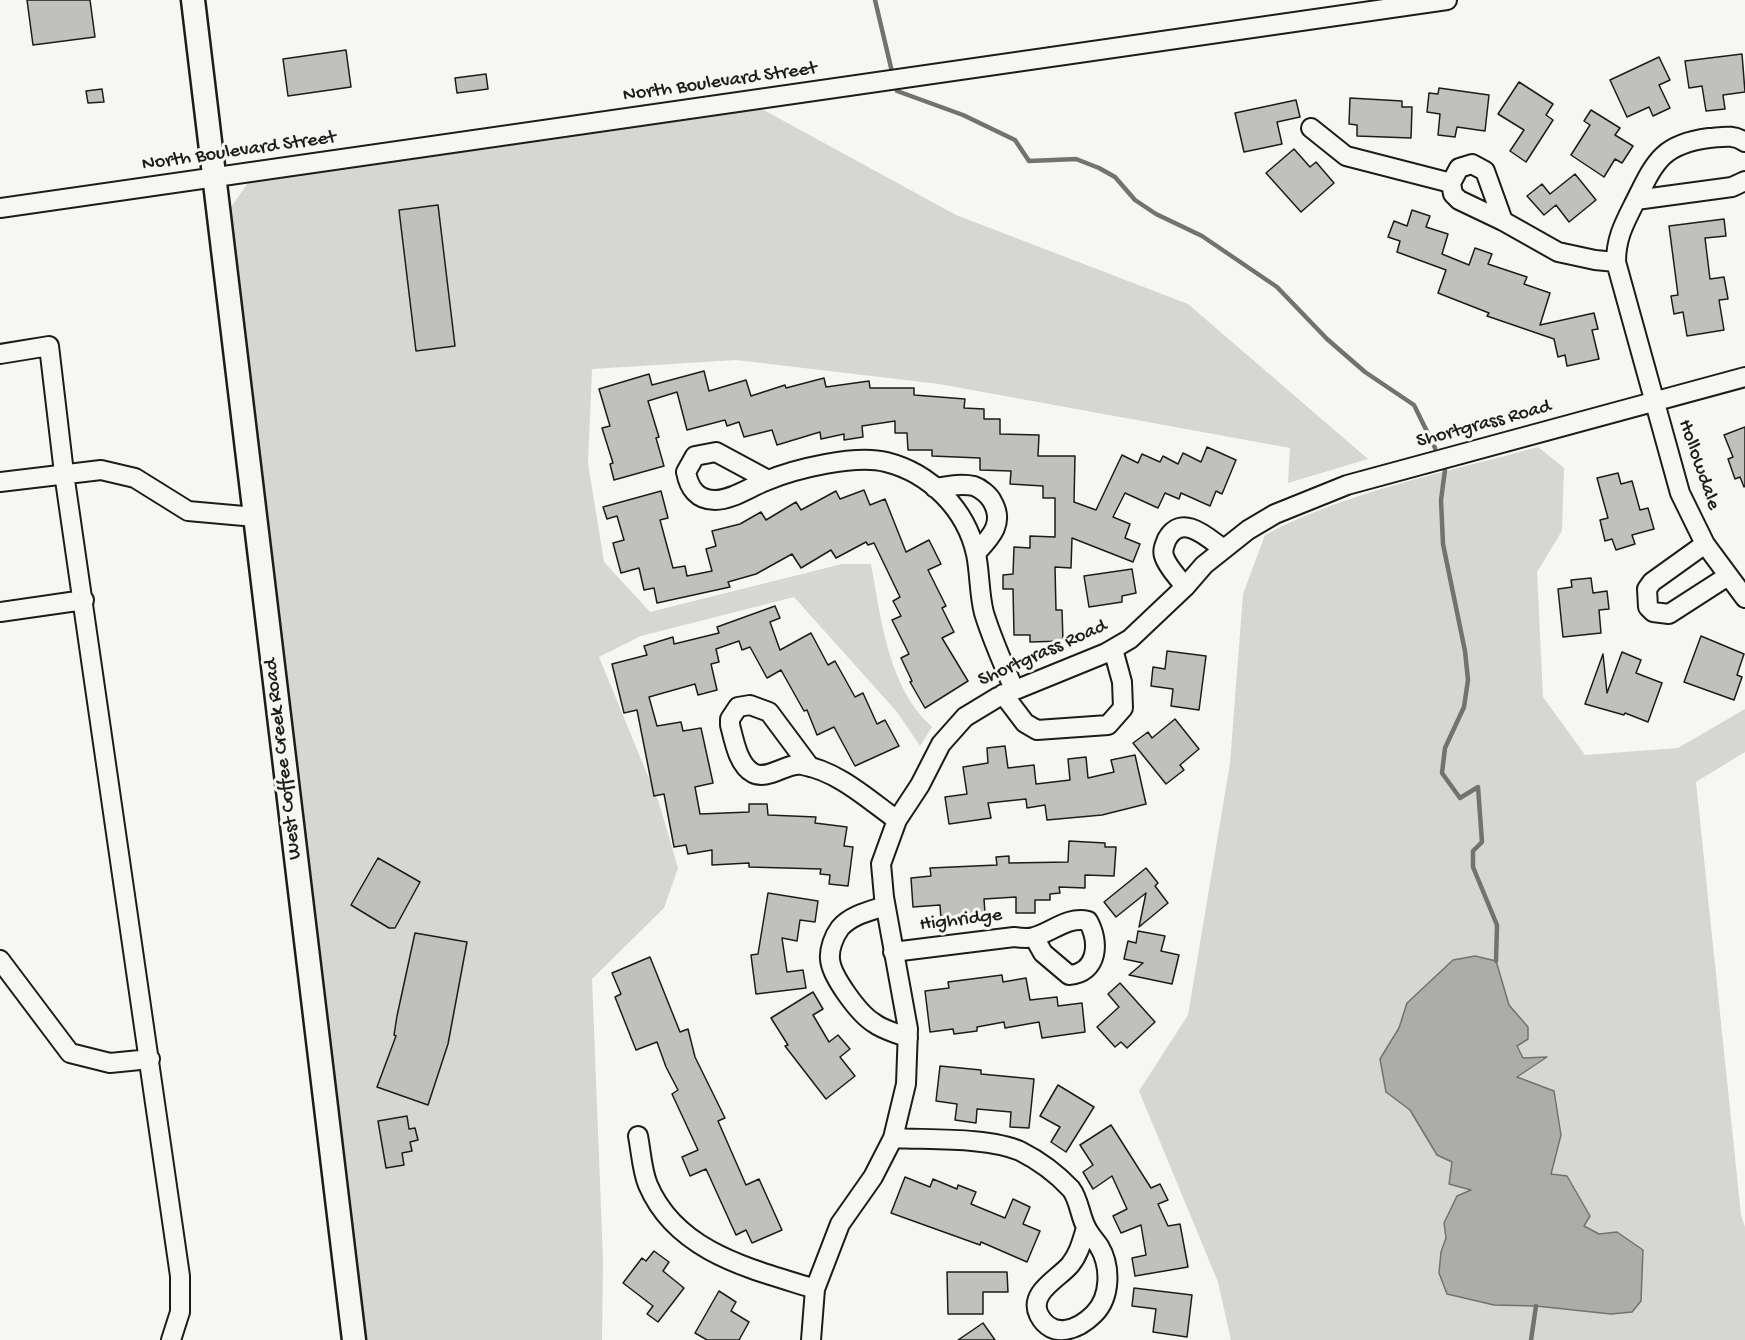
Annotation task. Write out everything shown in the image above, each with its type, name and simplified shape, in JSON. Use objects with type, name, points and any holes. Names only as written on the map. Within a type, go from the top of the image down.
[{"type":"street","name":"West Coffee Creek Road","points":[[193,0],[354,1340]]},
{"type":"street","name":"North Boulevard Street","points":[[0,208],[1447,0]]},
{"type":"street","points":[[1311,128],[1346,156],[1451,183]]},
{"type":"street","points":[[1503,221],[1485,171],[1472,164],[1459,168],[1451,183],[1453,194],[1459,200],[1503,221],[1558,252],[1595,260],[1616,261],[1616,245],[1621,226],[1648,172],[1666,153],[1690,141],[1730,136],[1745,142]]},
{"type":"street","points":[[1636,200],[1732,187],[1745,181]]},
{"type":"street","name":"Hollowdale","points":[[1616,261],[1680,493],[1705,544],[1745,598]]},
{"type":"street","points":[[0,354],[49,346],[64,472],[180,1276],[180,1312],[171,1340]]},
{"type":"street","name":"Shortgrass Road","points":[[811,1340],[815,1289],[840,1224],[873,1177],[893,1138],[906,1084],[908,1038],[885,906],[881,864],[897,820],[920,785],[941,744],[965,717],[1008,692],[1113,649],[1130,639],[1222,548],[1275,514],[1347,485],[1745,376]]},
{"type":"street","points":[[768,480],[797,470],[843,461],[884,461],[922,476],[947,497],[966,527],[976,554],[984,611],[1008,692],[1025,723],[1037,730],[1108,725],[1123,708],[1122,682],[1113,649]]},
{"type":"street","points":[[0,482],[64,472],[101,470],[135,478],[188,511],[255,517]]},
{"type":"street","points":[[935,488],[975,487],[990,498],[999,513],[998,523],[993,536],[976,554]]},
{"type":"street","points":[[1185,587],[1164,557],[1163,548],[1170,535],[1184,527],[1191,527],[1222,548]]},
{"type":"street","points":[[1705,544],[1652,582],[1647,589],[1648,607],[1653,612],[1669,614],[1728,576]]},
{"type":"street","points":[[0,612],[84,600]]},
{"type":"street","points":[[810,767],[769,712],[750,705],[738,707],[730,718],[730,725],[745,767],[756,775],[764,775],[800,764],[829,773],[897,820]]},
{"type":"street","points":[[885,906],[855,916],[840,928],[832,943],[830,958],[833,970],[864,1016],[875,1024],[908,1038]]},
{"type":"street","name":"Highridge","points":[[893,952],[1034,937]]},
{"type":"street","points":[[0,960],[70,1053],[110,1063],[150,1059]]},
{"type":"street","points":[[638,1136],[647,1184],[664,1215],[687,1234],[729,1262],[815,1289]]},
{"type":"street","points":[[893,1138],[991,1143],[1018,1150],[1049,1167],[1073,1192],[1086,1228],[1100,1248],[1108,1289],[1102,1306],[1081,1326],[1069,1331],[1056,1331],[1043,1324],[1040,1318],[1037,1311],[1039,1295],[1069,1265],[1081,1245],[1086,1228]]},
{"type":"shaded area","points":[[760,108],[956,215],[1188,304],[1368,459],[1288,483],[1290,448],[939,384],[736,360],[592,369],[588,463],[604,562],[650,612],[842,564],[871,564],[883,629],[896,673],[917,711],[932,727],[920,746],[897,712],[794,597],[641,636],[599,657],[659,803],[678,868],[664,908],[592,979],[603,1259],[602,1340],[363,1340],[229,210],[248,183]]},
{"type":"shaded area","points":[[1538,447],[1564,468],[1562,531],[1537,572],[1543,697],[1585,755],[1678,748],[1745,709],[1745,752],[1696,782],[1741,1215],[1745,1227],[1745,1340],[1231,1340],[1218,1282],[1139,1091],[1188,1015],[1230,763],[1243,594],[1265,535],[1330,506],[1364,494]]},
{"type":"shaded area","points":[[1475,956],[1496,961],[1509,1005],[1528,1027],[1528,1039],[1517,1046],[1523,1058],[1547,1057],[1517,1077],[1554,1091],[1561,1135],[1551,1174],[1567,1176],[1590,1216],[1584,1226],[1599,1234],[1617,1232],[1643,1250],[1641,1301],[1632,1312],[1611,1314],[1536,1306],[1494,1305],[1447,1294],[1439,1273],[1441,1252],[1446,1238],[1444,1223],[1457,1196],[1471,1190],[1449,1184],[1452,1162],[1437,1155],[1410,1110],[1386,1092],[1380,1059],[1399,1028],[1407,1003],[1453,960]]},
{"type":"building","points":[[27,0],[90,0],[95,37],[33,45]]},
{"type":"building","points":[[346,50],[351,87],[288,96],[283,59]]},
{"type":"building","points":[[1742,54],[1745,92],[1723,95],[1725,109],[1706,111],[1702,86],[1689,88],[1685,61]]},
{"type":"building","points":[[1659,57],[1670,80],[1659,85],[1670,108],[1653,116],[1649,107],[1627,117],[1610,80]]},
{"type":"building","points":[[486,74],[488,89],[457,93],[455,78]]},
{"type":"building","points":[[1519,82],[1553,104],[1546,115],[1553,120],[1526,162],[1510,151],[1524,130],[1498,114]]},
{"type":"building","points":[[1439,88],[1489,95],[1485,131],[1457,127],[1455,137],[1438,135],[1440,114],[1427,112],[1429,93],[1438,94]]},
{"type":"building","points":[[102,89],[104,102],[88,103],[86,91]]},
{"type":"building","points":[[1350,98],[1402,101],[1402,107],[1412,107],[1411,138],[1357,136],[1357,125],[1349,124]]},
{"type":"building","points":[[1296,100],[1300,117],[1277,122],[1282,144],[1244,152],[1235,113]]},
{"type":"building","points":[[1591,110],[1620,128],[1615,135],[1633,146],[1622,163],[1615,159],[1604,177],[1571,155],[1590,125],[1584,121]]},
{"type":"building","points":[[1294,149],[1310,167],[1316,162],[1334,183],[1301,212],[1266,173]]},
{"type":"building","points":[[1575,174],[1596,200],[1569,222],[1556,205],[1544,215],[1527,196],[1542,184],[1550,194]]},
{"type":"building","points":[[438,205],[455,346],[416,351],[399,210]]},
{"type":"building","points":[[1412,210],[1430,216],[1426,227],[1448,234],[1442,254],[1469,265],[1475,248],[1492,254],[1488,264],[1527,277],[1524,284],[1550,293],[1540,325],[1594,313],[1598,329],[1592,330],[1599,359],[1567,366],[1565,355],[1558,357],[1554,339],[1487,316],[1489,313],[1438,293],[1446,270],[1397,252],[1400,241],[1388,237],[1394,221],[1407,226]]},
{"type":"building","points":[[1724,219],[1726,236],[1705,238],[1710,279],[1724,277],[1728,299],[1719,300],[1724,330],[1687,336],[1683,312],[1674,314],[1671,296],[1678,295],[1669,226]]},
{"type":"building","points":[[704,371],[709,391],[746,380],[751,396],[785,385],[786,388],[824,378],[826,387],[869,381],[870,388],[914,388],[914,395],[965,399],[964,408],[984,409],[984,419],[1000,419],[1000,434],[1039,435],[1038,456],[1075,456],[1074,502],[1096,510],[1122,455],[1138,463],[1142,454],[1160,462],[1163,456],[1178,464],[1183,453],[1201,462],[1207,447],[1236,460],[1222,494],[1216,491],[1210,506],[1181,493],[1179,499],[1165,493],[1158,508],[1125,493],[1113,517],[1130,524],[1125,538],[1140,544],[1133,562],[1072,538],[1071,568],[1055,567],[1056,610],[1062,610],[1063,641],[1030,642],[1030,635],[1014,635],[1013,589],[1003,589],[1003,575],[1013,574],[1014,547],[1030,548],[1030,536],[1055,537],[1055,498],[1043,498],[1043,486],[1010,484],[1011,471],[980,470],[980,458],[932,456],[932,450],[908,450],[907,433],[895,433],[895,421],[862,426],[863,437],[844,440],[844,434],[821,439],[820,432],[777,445],[772,430],[744,437],[739,422],[727,426],[725,420],[687,430],[677,392],[648,401],[659,437],[656,438],[664,466],[614,480],[610,464],[613,463],[602,428],[610,426],[599,389],[649,374],[652,385]]},
{"type":"building","points":[[1745,427],[1744,487],[1740,477],[1735,479],[1728,459],[1733,457],[1724,435]]},
{"type":"building","points":[[1618,473],[1621,484],[1632,481],[1640,510],[1648,508],[1654,529],[1632,535],[1635,544],[1616,550],[1612,539],[1605,541],[1600,520],[1608,518],[1597,478]]},
{"type":"building","points":[[864,490],[870,505],[885,499],[906,552],[929,540],[941,564],[928,570],[946,606],[942,608],[954,632],[942,638],[968,681],[925,708],[910,682],[912,681],[901,658],[909,654],[892,620],[901,616],[893,601],[900,597],[874,543],[868,545],[866,542],[836,558],[831,550],[801,568],[792,554],[756,574],[728,582],[730,587],[657,603],[654,588],[644,590],[639,568],[621,573],[613,543],[624,540],[617,516],[607,519],[603,507],[661,491],[668,518],[660,520],[673,568],[685,566],[687,576],[712,571],[706,549],[716,546],[712,531],[740,524],[761,512],[766,520],[796,502],[801,510],[836,491],[840,499]]},
{"type":"building","points":[[1132,569],[1136,593],[1122,596],[1122,602],[1089,607],[1084,576]]},
{"type":"building","points":[[1591,578],[1593,593],[1607,591],[1609,609],[1599,610],[1601,633],[1563,637],[1558,589],[1572,587],[1571,580]]},
{"type":"building","points":[[775,606],[780,618],[770,622],[780,650],[811,633],[828,665],[835,661],[855,697],[863,693],[877,724],[885,720],[899,746],[855,766],[834,727],[817,735],[807,710],[804,711],[781,670],[767,678],[750,647],[742,650],[739,641],[716,649],[719,662],[711,664],[717,690],[698,695],[695,684],[649,697],[657,726],[681,722],[683,731],[701,728],[713,783],[695,787],[700,814],[749,812],[749,804],[767,804],[768,815],[816,817],[815,823],[847,827],[844,846],[853,847],[848,886],[829,884],[830,875],[820,874],[821,869],[749,867],[749,863],[712,865],[712,850],[688,854],[686,845],[674,847],[664,794],[654,796],[637,710],[624,713],[612,664],[647,655],[644,646],[673,637],[674,644],[719,633],[717,627]]},
{"type":"building","points":[[1701,636],[1744,654],[1737,675],[1742,677],[1734,700],[1684,682]]},
{"type":"building","points":[[1167,651],[1206,656],[1199,710],[1171,706],[1173,689],[1151,686],[1153,667],[1165,669]]},
{"type":"building","points":[[1622,652],[1641,660],[1636,673],[1662,683],[1648,722],[1625,713],[1624,715],[1585,704],[1603,654],[1607,693]]},
{"type":"building","points":[[1175,719],[1199,749],[1180,765],[1184,770],[1166,784],[1133,743],[1148,732],[1152,738]]},
{"type":"building","points":[[1005,746],[1008,768],[1034,765],[1036,784],[1070,780],[1068,759],[1086,757],[1088,778],[1114,772],[1111,760],[1135,755],[1146,804],[1102,815],[1047,820],[1045,805],[1027,808],[1026,799],[988,803],[991,818],[949,824],[945,797],[967,794],[963,767],[988,763],[987,748]]},
{"type":"building","points":[[1069,841],[1105,843],[1105,847],[1116,847],[1114,876],[1085,875],[1085,888],[1059,887],[1060,893],[1050,894],[1050,900],[1035,900],[1035,913],[1016,913],[1016,897],[984,899],[985,914],[941,919],[940,905],[913,907],[911,878],[931,876],[930,868],[997,865],[996,857],[1009,856],[1009,863],[1068,862]]},
{"type":"building","points":[[378,858],[420,882],[395,928],[389,928],[351,905]]},
{"type":"building","points":[[1146,868],[1158,883],[1155,886],[1168,903],[1139,927],[1146,893],[1116,917],[1104,902]]},
{"type":"building","points":[[768,893],[818,901],[815,922],[800,920],[797,941],[782,938],[787,972],[803,970],[806,988],[756,994],[751,955],[758,954]]},
{"type":"building","points":[[1138,931],[1165,936],[1161,951],[1179,955],[1172,984],[1129,975],[1143,963],[1124,959],[1128,941],[1136,943]]},
{"type":"building","points":[[415,933],[467,942],[448,1044],[428,1105],[377,1087],[396,1036],[394,1035],[397,1016]]},
{"type":"building","points":[[650,957],[680,1032],[688,1029],[695,1057],[725,1118],[718,1121],[746,1185],[759,1179],[782,1230],[752,1243],[746,1230],[736,1235],[706,1169],[690,1176],[682,1157],[698,1150],[672,1094],[678,1090],[657,1042],[636,1050],[615,997],[621,994],[612,973]]},
{"type":"building","points":[[1002,975],[1003,982],[1026,978],[1030,1000],[1057,997],[1058,1006],[1082,1003],[1085,1032],[1042,1038],[1039,1022],[1005,1028],[1004,1022],[977,1027],[977,1031],[954,1034],[953,1029],[930,1032],[925,991],[949,988],[948,982]]},
{"type":"building","points":[[1120,983],[1155,1022],[1127,1048],[1121,1042],[1115,1047],[1097,1027],[1119,1007],[1108,994]]},
{"type":"building","points":[[813,992],[823,1009],[813,1015],[829,1042],[838,1035],[850,1049],[840,1057],[855,1076],[826,1099],[785,1046],[788,1045],[771,1018]]},
{"type":"building","points":[[940,1066],[981,1070],[981,1074],[1034,1079],[1029,1128],[1010,1127],[1011,1112],[977,1109],[976,1123],[955,1120],[957,1104],[936,1101]]},
{"type":"building","points":[[1058,1085],[1094,1107],[1066,1152],[1051,1142],[1060,1127],[1040,1116]]},
{"type":"building","points":[[407,1116],[409,1129],[415,1128],[418,1140],[410,1142],[412,1151],[402,1153],[404,1165],[386,1168],[378,1121]]},
{"type":"building","points":[[1111,1125],[1151,1188],[1160,1184],[1168,1200],[1158,1204],[1168,1226],[1180,1224],[1188,1267],[1135,1276],[1132,1258],[1146,1255],[1141,1225],[1121,1233],[1113,1216],[1127,1209],[1112,1176],[1093,1189],[1083,1172],[1093,1165],[1080,1145]]},
{"type":"building","points":[[905,1177],[930,1187],[933,1179],[957,1189],[958,1185],[976,1192],[971,1204],[1005,1218],[1013,1199],[1030,1207],[1023,1224],[1040,1231],[1027,1262],[981,1242],[980,1245],[891,1213]]},
{"type":"building","points":[[654,1251],[669,1262],[663,1271],[684,1288],[658,1322],[647,1314],[653,1306],[623,1283],[642,1258],[646,1261]]},
{"type":"building","points":[[947,1272],[1007,1272],[1008,1292],[983,1292],[983,1314],[948,1314]]},
{"type":"building","points":[[1134,1288],[1192,1295],[1187,1337],[1153,1332],[1156,1309],[1132,1306]]},
{"type":"building","points":[[719,1291],[736,1302],[731,1311],[749,1322],[739,1340],[707,1340],[695,1333]]},
{"type":"building","points":[[983,1323],[995,1340],[958,1340]]},
{"type":"waterway","points":[[875,0],[893,76]]},
{"type":"waterway","points":[[895,84],[897,91],[963,115],[1015,140],[1029,161],[1076,159],[1115,177],[1135,200],[1156,214],[1202,236],[1277,287],[1327,339],[1365,372],[1414,405],[1435,448]]},
{"type":"waterway","points":[[1445,470],[1441,500],[1443,544],[1465,651],[1468,680],[1464,707],[1445,748],[1442,773],[1460,798],[1478,787],[1482,842],[1473,851],[1473,867],[1497,925],[1496,961]]},
{"type":"waterway","points":[[1531,1340],[1536,1306]]}]
